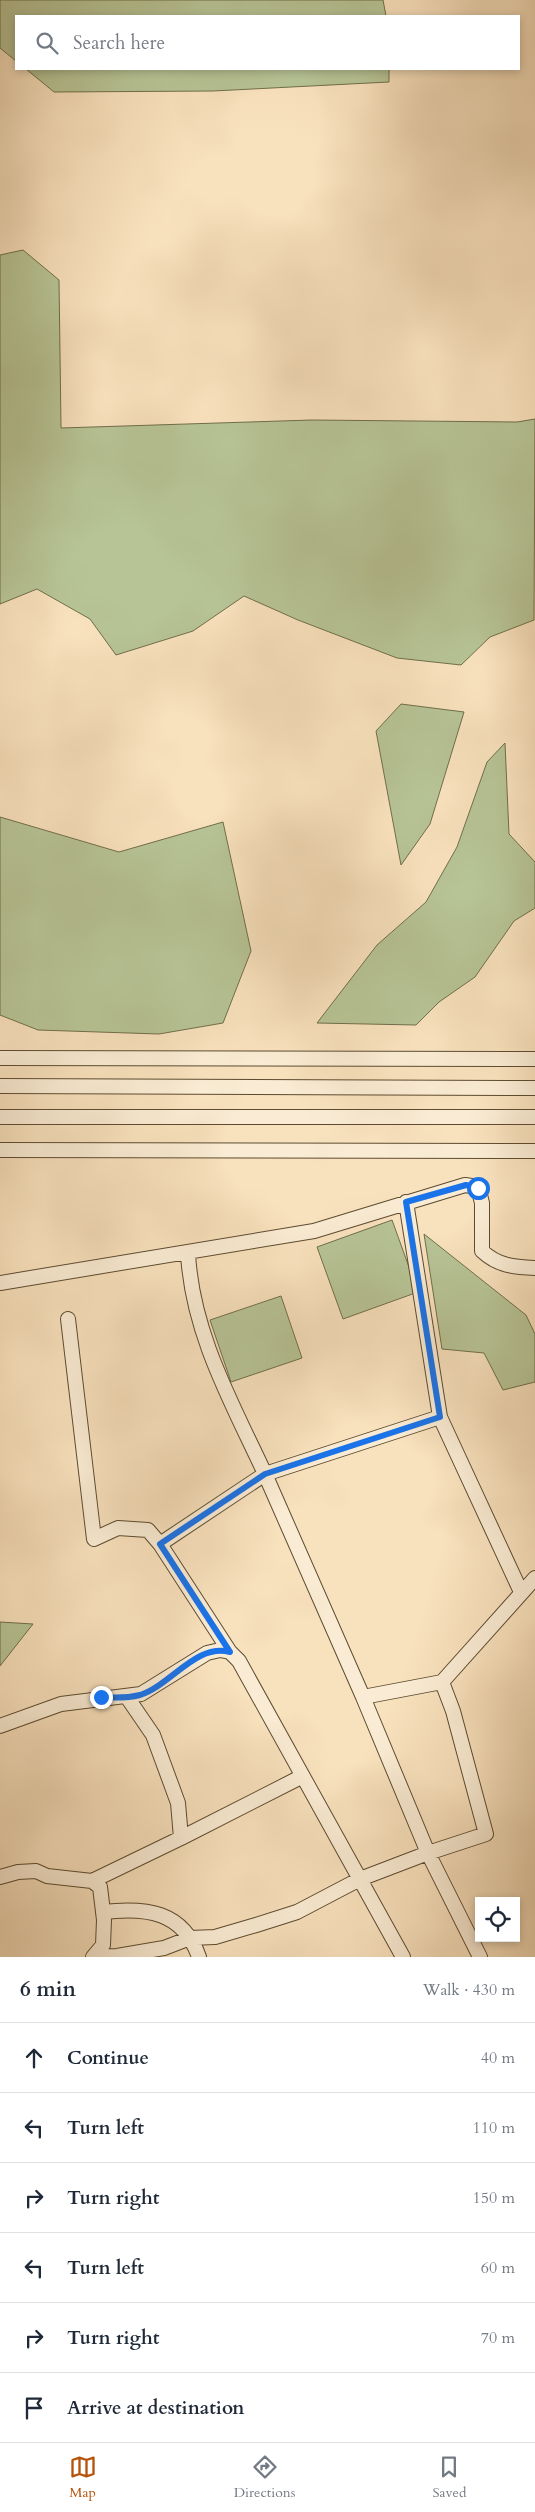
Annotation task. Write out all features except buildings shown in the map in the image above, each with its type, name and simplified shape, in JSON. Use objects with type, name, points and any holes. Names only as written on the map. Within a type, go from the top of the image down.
[{"type":"street","points":[[0,1058],[535,1059]]},
{"type":"street","points":[[0,1086],[535,1088]]},
{"type":"street","points":[[0,1117],[535,1117]]},
{"type":"street","points":[[0,1150],[535,1151]]},
{"type":"street","points":[[0,1283],[314,1231],[466,1185],[478,1188],[482,1203],[482,1251],[490,1258],[506,1266],[535,1268]]},
{"type":"street","points":[[406,1202],[440,1417],[521,1592]]},
{"type":"street","points":[[188,1252],[189,1277],[205,1344],[265,1474],[363,1697],[428,1853],[480,1957]]},
{"type":"street","points":[[68,1320],[94,1539],[118,1528],[148,1530],[160,1544],[230,1652],[239,1662],[403,1957]]},
{"type":"street","points":[[160,1544],[265,1474],[440,1417]]},
{"type":"street","points":[[363,1697],[442,1682],[535,1578]]},
{"type":"street","points":[[0,1726],[61,1704],[101,1697],[141,1694],[207,1653],[220,1650],[230,1652]]},
{"type":"street","points":[[94,1957],[117,1956],[164,1948],[190,1938],[215,1937],[297,1912],[360,1879],[428,1853],[486,1834],[453,1711],[442,1682]]},
{"type":"street","points":[[127,1696],[153,1736],[178,1803],[182,1838]]},
{"type":"street","points":[[92,1881],[182,1838],[297,1779]]},
{"type":"street","points":[[0,1877],[18,1872],[36,1871],[47,1876],[92,1881],[100,1887],[103,1912],[103,1945],[94,1957]]},
{"type":"street","points":[[103,1912],[151,1911],[172,1920],[186,1931],[199,1957]]},
{"type":"green space","points":[[0,0],[383,0],[386,15],[15,15],[15,60],[0,48]]},
{"type":"green space","points":[[27,70],[389,70],[389,82],[213,91],[54,92]]},
{"type":"green space","points":[[23,250],[59,280],[61,428],[312,420],[517,422],[535,419],[534,620],[490,637],[461,665],[397,658],[298,620],[244,596],[193,631],[116,655],[90,619],[37,589],[0,604],[0,255]]},
{"type":"green space","points":[[401,704],[464,712],[430,824],[401,865],[376,731]]},
{"type":"green space","points":[[505,743],[509,834],[535,862],[535,908],[514,921],[475,977],[439,1002],[416,1025],[317,1023],[377,945],[426,902],[457,847],[487,762]]},
{"type":"green space","points":[[0,817],[119,852],[223,822],[251,951],[223,1023],[159,1034],[38,1030],[0,1015]]},
{"type":"green space","points":[[392,1220],[418,1292],[343,1319],[317,1247]]},
{"type":"green space","points":[[424,1234],[526,1315],[535,1334],[535,1382],[503,1390],[484,1353],[442,1349]]},
{"type":"green space","points":[[281,1296],[302,1358],[231,1382],[210,1320]]},
{"type":"green space","points":[[0,1622],[33,1624],[0,1666]]},
{"type":"route","points":[[101,1697],[119,1698],[141,1694],[207,1653],[220,1650],[230,1652],[160,1544],[265,1474],[440,1417],[406,1202],[466,1185],[478,1188]]}]
